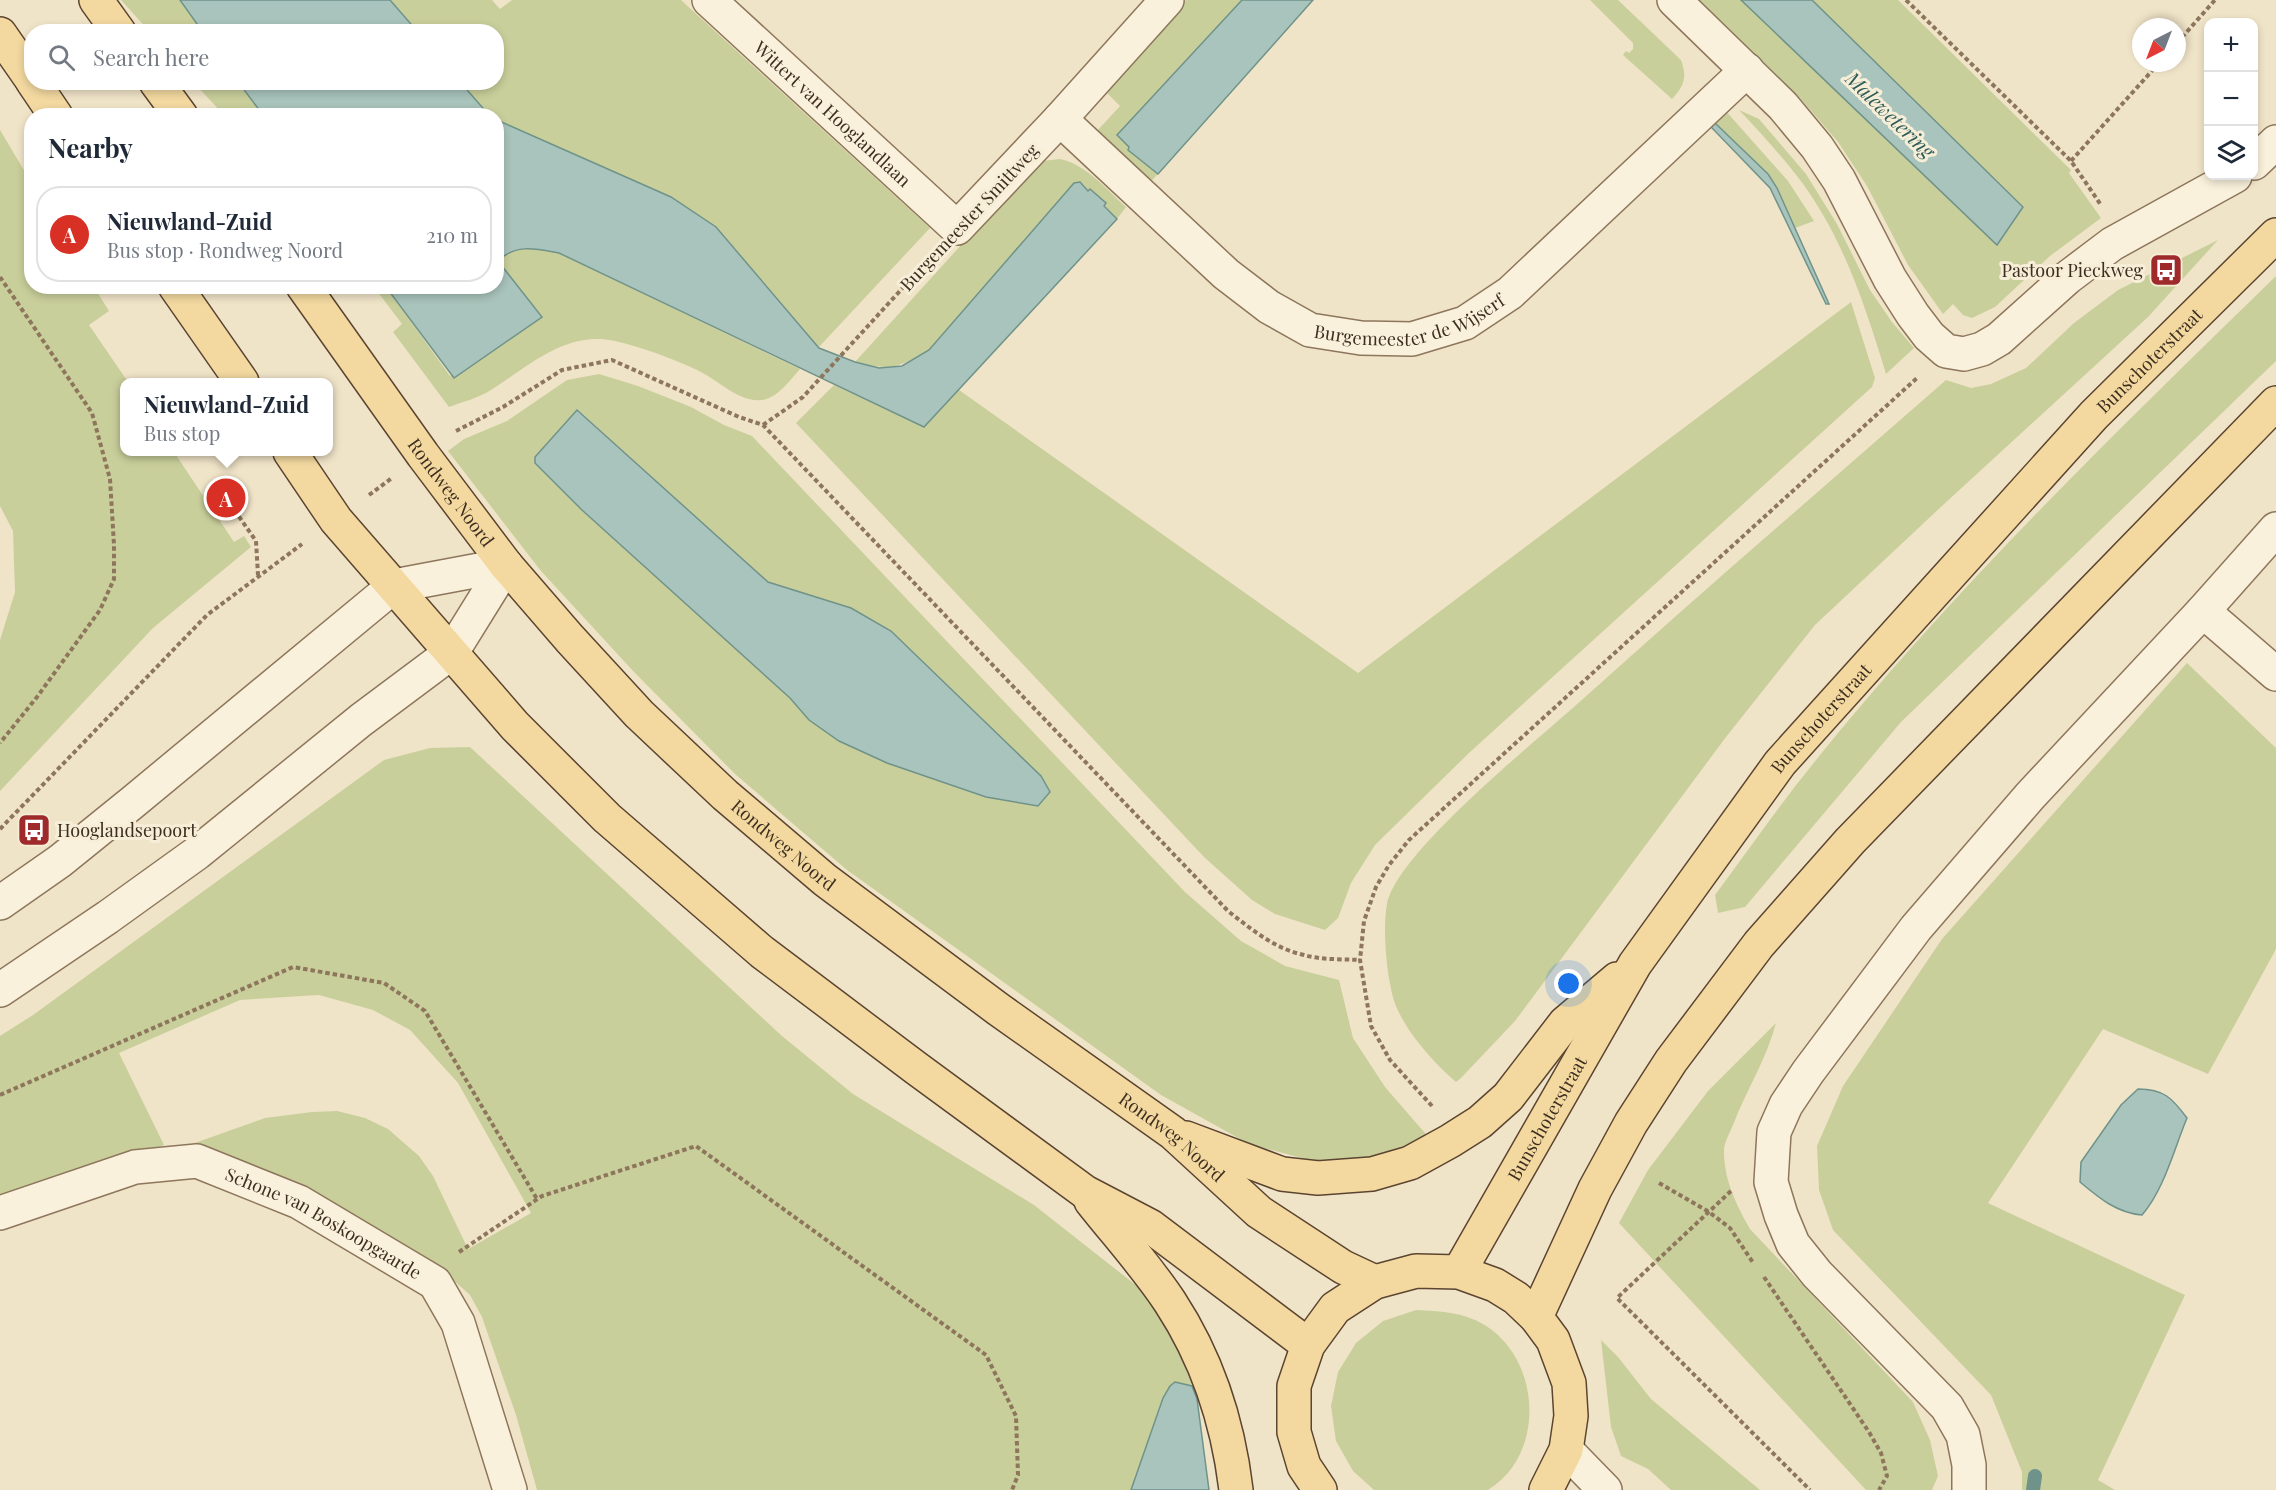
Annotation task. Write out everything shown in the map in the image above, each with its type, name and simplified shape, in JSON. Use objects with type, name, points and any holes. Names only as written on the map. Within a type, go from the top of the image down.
[{"type":"main road","points":[[96,0],[113,24]]},
{"type":"main road","points":[[0,34],[24,69]]},
{"type":"main road","points":[[38,90],[51,108]]},
{"type":"main road","points":[[162,90],[174,108]]},
{"type":"main road","name":"Bunschoterstraat","points":[[1459,1272],[1635,964],[1780,764],[2094,415],[2276,235]]},
{"type":"main road","points":[[181,294],[239,378]]},
{"type":"main road","name":"Rondweg Noord","points":[[309,294],[423,455],[506,565],[639,714],[734,802],[825,880],[998,1009],[1173,1133],[1259,1212],[1342,1267],[1375,1281]]},
{"type":"main road","points":[[1536,1317],[1595,1189],[1631,1123],[1671,1060],[1759,944],[1850,840],[2276,404]]},
{"type":"main road","points":[[293,456],[336,520],[514,726],[607,818],[762,952],[1085,1192],[1150,1226],[1308,1345]]},
{"type":"main road","points":[[1173,1133],[1282,1174],[1318,1178],[1372,1174],[1410,1162],[1480,1122],[1508,1097],[1565,1023],[1635,964]]},
{"type":"main road","points":[[1085,1192],[1170,1301],[1201,1355],[1218,1396],[1231,1450],[1236,1490]]},
{"type":"main road","points":[[1320,1490],[1304,1466],[1294,1432],[1294,1386],[1308,1345],[1335,1308],[1375,1281],[1416,1271],[1459,1272],[1495,1285],[1516,1298],[1536,1317],[1553,1340],[1569,1383],[1571,1416],[1566,1450],[1546,1490]]},
{"type":"street","name":"Wittert van Hooglandlaan","points":[[709,0],[957,228]]},
{"type":"street","name":"Burgemeester Smittweg","points":[[957,228],[1060,119],[1167,0]]},
{"type":"street","points":[[1674,0],[1784,106],[1817,147],[1839,180],[1890,279],[1929,336],[1946,351],[1964,354],[1982,349],[1999,339],[2067,278],[2117,241],[2228,180]]},
{"type":"street","name":"Burgemeester de Wijserf","points":[[1060,119],[1227,274],[1269,307],[1311,330],[1361,338],[1412,339],[1465,323],[1510,293],[1747,70]]},
{"type":"street","points":[[2258,158],[2276,142]]},
{"type":"street","points":[[1970,1490],[1969,1465],[1963,1435],[1947,1407],[1817,1274],[1793,1244],[1771,1182],[1774,1132],[1786,1105],[1860,1000],[1916,928],[2030,795],[2276,529]]},
{"type":"street","points":[[0,903],[60,861],[394,586],[506,565]]},
{"type":"street","points":[[0,990],[197,853],[361,720],[452,652],[506,565]]},
{"type":"street","points":[[2203,610],[2276,674]]},
{"type":"street","name":"Schone van Boskoopgaarde","points":[[0,1213],[135,1167],[197,1161],[299,1202],[435,1283],[458,1323],[502,1487]]},
{"type":"street","points":[[1566,1450],[1605,1490]]},
{"type":"path","points":[[1906,0],[2072,161],[2117,241]]},
{"type":"path","points":[[2186,33],[2215,0]]},
{"type":"path","points":[[2072,161],[2151,72]]},
{"type":"path","name":"Burgemeester Smittweg","points":[[957,228],[803,397],[763,425],[1228,911],[1255,932],[1280,947],[1304,956],[1360,960]]},
{"type":"path","points":[[0,277],[92,412],[110,479],[114,545],[114,579],[100,610],[37,698],[0,743]]},
{"type":"path","points":[[1437,1112],[1390,1060],[1371,1026],[1360,960],[1364,921],[1376,887],[1389,865],[1409,840],[1946,351]]},
{"type":"path","points":[[226,498],[256,541],[258,576]]},
{"type":"path","points":[[0,1095],[293,967],[384,983],[425,1011],[537,1199]]},
{"type":"path","points":[[451,1258],[537,1199],[696,1146],[986,1355],[1016,1416],[1018,1475],[1012,1490]]},
{"type":"path","points":[[1772,1154],[1617,1298],[1810,1490]]},
{"type":"path","points":[[1659,1183],[1709,1212],[1730,1228],[1756,1267]]},
{"type":"path","points":[[1763,1276],[1881,1453],[1887,1476],[1879,1490]]},
{"type":"green space","points":[[121,0],[180,0],[197,24],[143,24]]},
{"type":"green space","points":[[390,0],[492,0],[500,9],[512,0],[681,0],[930,228],[819,347],[716,227],[671,197],[504,123],[504,108],[483,108],[467,90],[504,90],[504,24],[411,24]]},
{"type":"green space","points":[[1186,0],[1242,0],[1117,135],[1129,147],[1128,150],[1158,174],[1149,183],[1100,137],[1097,131],[1120,106],[1104,90]]},
{"type":"green space","points":[[1590,0],[1618,0],[1681,60],[1684,81],[1672,99],[1623,55],[1626,51],[1629,53],[1633,49],[1633,43]]},
{"type":"green space","points":[[1699,0],[1741,0],[1997,245],[2023,207],[1812,0],[1898,0],[2071,170],[2069,173],[2101,218],[2050,256],[1995,307],[1972,318],[1963,315],[1953,304],[1943,314],[1908,265],[1867,186],[1838,142],[1800,98]]},
{"type":"green space","points":[[201,90],[244,90],[258,108],[217,108]]},
{"type":"green space","points":[[1724,109],[1788,181],[1814,221],[1795,228],[1768,174],[1714,123],[1709,128]]},
{"type":"green space","points":[[1739,110],[1759,119],[1806,174],[1837,224],[1870,290],[1892,322],[1914,348],[1886,374],[1860,296],[1827,222],[1797,176]]},
{"type":"green space","points":[[0,130],[24,170],[24,294],[98,294],[109,311],[89,325],[125,378],[120,378],[120,456],[177,456],[234,542],[244,536],[251,547],[153,628],[0,791],[0,640],[15,592],[13,531],[0,506]]},
{"type":"green space","points":[[1060,159],[1079,166],[1126,207],[1117,219],[1104,205],[1105,203],[1074,183],[929,350],[894,366],[886,367],[855,362],[1030,169],[1042,161]]},
{"type":"green space","points":[[2218,240],[2148,317],[1815,625],[1726,737],[1515,1021],[1456,1082],[1430,1057],[1401,1016],[1390,984],[1385,941],[1387,904],[1397,882],[1442,827],[1505,767],[1946,380],[1971,388],[1991,384],[2026,368],[2074,323],[2118,290]]},
{"type":"green space","points":[[527,247],[559,253],[800,369],[773,396],[768,399],[753,400],[667,357],[615,341],[597,339],[564,345],[534,361],[486,393],[449,407],[393,332],[402,324],[379,294],[391,294],[450,376],[542,317],[504,269],[506,253]]},
{"type":"green space","points":[[2276,276],[2276,361],[1901,722],[1745,907],[1718,913],[1715,895],[1787,797],[1865,700],[2036,513]]},
{"type":"green space","points":[[1851,302],[1875,378],[1872,387],[1469,753],[1375,845],[1351,883],[1338,918],[1325,930],[1275,914],[1252,900],[1204,857],[796,423],[834,385],[924,427],[959,390],[1358,673]]},
{"type":"green space","points":[[599,374],[638,386],[691,407],[724,425],[752,436],[1185,892],[1241,941],[1285,966],[1339,980],[1353,1038],[1385,1087],[1431,1140],[1382,1157],[1324,1164],[1249,1144],[1161,1095],[847,870],[735,774],[634,672],[541,571],[448,451],[464,439],[507,421],[567,380]],"holes":[[[578,410],[768,582],[851,608],[1041,776],[1050,792],[1038,806],[986,797],[887,763],[839,741],[809,720],[790,698],[582,510],[536,463],[535,457]]]},
{"type":"green space","points":[[2187,663],[2276,748],[2276,949],[2208,1074],[2103,1029],[1988,1203],[2185,1295],[2098,1480],[2115,1490],[2022,1490],[2022,1472],[1991,1395],[1833,1230],[1819,1190],[1817,1146],[1843,1086],[1942,939]]},
{"type":"green space","points":[[470,747],[782,1036],[853,1094],[1034,1205],[1137,1286],[1170,1325],[1192,1386],[1175,1382],[1170,1386],[1163,1398],[1131,1490],[537,1490],[516,1415],[482,1317],[470,1295],[452,1279],[431,1266],[189,1145],[265,1118],[337,1111],[365,1118],[388,1129],[419,1156],[433,1176],[468,1249],[531,1213],[458,1083],[410,1030],[373,1010],[319,995],[240,1000],[119,1053],[164,1145],[0,1201],[0,1036],[33,1015],[384,760],[430,748]]},
{"type":"green space","points":[[1776,1023],[1767,1049],[1725,1144],[1726,1172],[1732,1192],[1750,1229],[1913,1402],[1930,1440],[1938,1476],[1932,1490],[1866,1490],[1619,1223],[1648,1170],[1708,1091]]},
{"type":"green space","points":[[1416,1310],[1451,1313],[1475,1320],[1502,1339],[1517,1359],[1526,1382],[1529,1406],[1528,1431],[1520,1454],[1507,1474],[1488,1490],[1374,1490],[1353,1471],[1336,1441],[1331,1406],[1338,1372],[1356,1343],[1383,1321]]},
{"type":"green space","points":[[1601,1340],[1618,1357],[1651,1399],[1760,1490],[1671,1490],[1648,1469],[1621,1456],[1611,1427]]},
{"type":"water","points":[[180,0],[390,0],[411,24],[197,24]]},
{"type":"water","points":[[1242,0],[1313,0],[1158,174],[1128,150],[1129,147],[1117,135]]},
{"type":"water","name":"Malewetering","points":[[1741,0],[1812,0],[2023,207],[1997,245]]},
{"type":"water","points":[[244,90],[467,90],[483,108],[258,108]]},
{"type":"water","points":[[1714,122],[1768,174],[1777,188],[1829,304],[1826,304],[1770,188],[1711,127]]},
{"type":"water","points":[[504,123],[671,197],[716,227],[819,348],[855,362],[879,368],[902,366],[929,350],[1074,183],[1080,182],[1088,191],[1090,189],[1106,203],[1104,206],[1117,219],[924,427],[559,253],[527,249],[505,255]]},
{"type":"water","points":[[504,269],[542,317],[454,378],[391,294],[504,294]]},
{"type":"water","points":[[577,410],[768,582],[851,608],[891,631],[1041,776],[1050,792],[1038,806],[986,797],[887,763],[839,741],[809,720],[790,698],[582,510],[535,463],[535,457]]},
{"type":"water","points":[[2138,1089],[2147,1089],[2167,1096],[2187,1118],[2156,1194],[2142,1215],[2116,1208],[2080,1182],[2081,1162],[2121,1105]]},
{"type":"water","points":[[1175,1382],[1192,1386],[1197,1399],[1209,1490],[1131,1490],[1163,1398]]},
{"type":"waterway","points":[[2033,1490],[2035,1476]]},
{"type":"place","name":"Pastoor Pieckweg","points":[[2166,270]]},
{"type":"place","name":"Nieuwland-Zuid","points":[[226,498]]},
{"type":"place","name":"Hooglandsepoort","points":[[34,830]]}]
